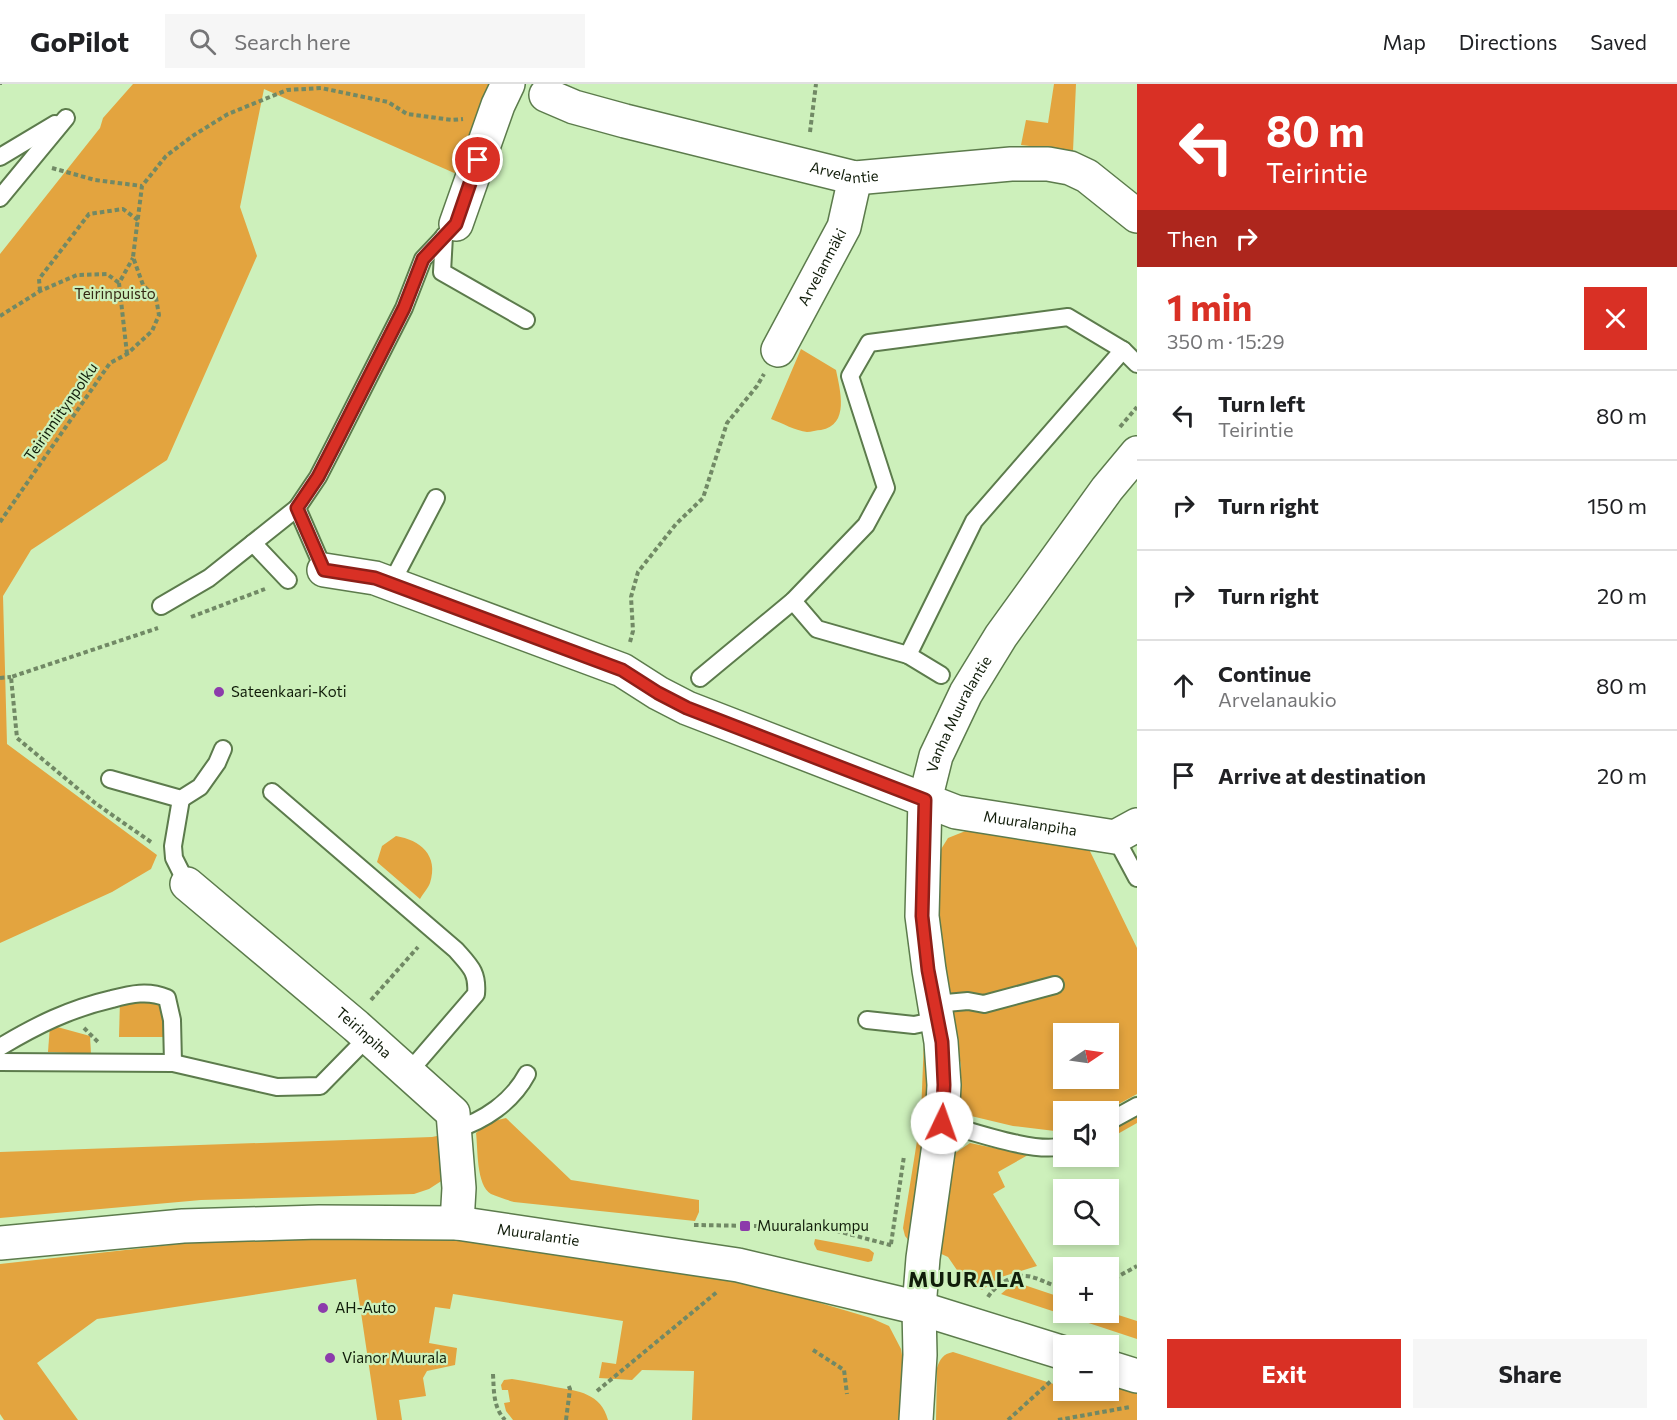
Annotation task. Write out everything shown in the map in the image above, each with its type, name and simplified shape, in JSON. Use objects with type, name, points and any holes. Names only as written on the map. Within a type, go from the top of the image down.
[{"type":"street","points":[[450,230],[508,84]]},
{"type":"street","name":"Arvelantie","points":[[541,88],[574,107],[855,178],[1011,164],[1048,164],[1070,168],[1087,176],[1137,216]]},
{"type":"street","name":"Arvelanmäki","points":[[778,350],[844,227],[855,178]]},
{"type":"street","name":"Vanha Muuralantie","points":[[916,1420],[920,1355],[919,1308],[923,1258],[942,1123],[944,1085],[942,1042],[928,970],[922,916],[925,800],[936,756],[966,693],[1001,636],[1107,489],[1137,453]]},
{"type":"street","name":"Muuralanpiha","points":[[324,570],[375,578],[622,670],[687,708],[956,812],[1126,831]]},
{"type":"street","name":"Teirinpiha","points":[[180,871],[367,1021],[408,1073],[453,1113],[459,1188],[457,1223]]},
{"type":"street","name":"Muuralantie","points":[[0,1243],[183,1226],[319,1222],[457,1223],[674,1254],[746,1267],[919,1308],[1053,1363]]},
{"type":"street","points":[[1119,1370],[1137,1376]]},
{"type":"lane","points":[[0,157],[66,118],[0,198]]},
{"type":"lane","points":[[450,230],[442,272],[526,320]]},
{"type":"lane","points":[[161,606],[209,578],[297,508],[318,477],[404,308],[423,259],[450,230]]},
{"type":"lane","points":[[700,678],[793,602],[867,525],[886,488],[850,376],[869,343],[1068,316],[1123,350],[1137,364]]},
{"type":"lane","points":[[908,655],[974,521],[1123,350]]},
{"type":"lane","points":[[391,584],[436,498]]},
{"type":"lane","points":[[297,508],[324,570]]},
{"type":"lane","points":[[253,543],[280,584]]},
{"type":"lane","points":[[793,602],[817,629],[908,655],[941,675]]},
{"type":"lane","points":[[111,779],[180,799],[200,788],[217,763],[223,748]]},
{"type":"lane","points":[[272,792],[456,950],[472,968],[477,980],[476,994],[408,1073]]},
{"type":"lane","points":[[180,799],[173,846],[180,871]]},
{"type":"lane","points":[[1126,831],[1137,878]]},
{"type":"lane","points":[[867,1020],[914,1025],[936,1012],[968,1001],[984,1004],[1055,986]]},
{"type":"lane","points":[[0,1047],[39,1024],[81,1006],[132,994],[155,993],[167,998],[172,1020],[173,1063]]},
{"type":"lane","points":[[0,1062],[173,1063],[277,1087],[320,1086],[367,1021]]},
{"type":"lane","points":[[454,1130],[467,1126],[496,1110],[520,1087],[527,1074]]},
{"type":"lane","points":[[1119,1116],[1137,1106]]},
{"type":"lane","points":[[942,1123],[1037,1148],[1053,1147]]},
{"type":"path","points":[[810,132],[816,84]]},
{"type":"path","points":[[33,158],[53,168],[94,180],[142,186],[166,156],[194,135],[228,114],[287,90],[321,88],[388,102],[407,114],[452,120],[494,118]]},
{"type":"path","name":"Teirinniitynpolku","points":[[0,522],[110,363],[127,354],[152,331],[159,315],[156,298],[143,285],[133,257],[142,186]]},
{"type":"path","points":[[40,291],[39,279],[89,214],[123,209],[138,220]]},
{"type":"path","points":[[127,354],[119,283],[133,257]]},
{"type":"path","points":[[0,316],[40,291],[77,275],[107,274],[119,283]]},
{"type":"path","points":[[622,670],[633,631],[631,597],[638,572],[676,524],[703,498],[727,423],[757,386],[778,350]]},
{"type":"path","points":[[183,620],[280,584]]},
{"type":"path","points":[[0,678],[11,677],[161,628]]},
{"type":"path","points":[[11,677],[17,738],[180,871]]},
{"type":"path","points":[[367,1021],[433,931]]},
{"type":"path","points":[[66,1012],[95,1038],[113,1063]]},
{"type":"path","points":[[1119,1276],[1137,1266]]},
{"type":"path","points":[[597,1391],[746,1267]]},
{"type":"path","points":[[984,1302],[992,1290],[1011,1277],[1030,1276],[1053,1287]]},
{"type":"path","points":[[813,1350],[844,1370],[847,1394]]},
{"type":"path","points":[[1008,1420],[1053,1371]]},
{"type":"path","points":[[493,1374],[495,1403],[505,1420]]},
{"type":"path","points":[[566,1420],[570,1389],[568,1384]]},
{"type":"path","points":[[1058,1420],[1137,1406]]},
{"type":"green space","name":"Teirinpuisto","points":[[133,84],[494,84],[461,176],[264,89],[240,207],[257,256],[167,460],[31,550],[3,596],[7,744],[157,855],[151,869],[112,892],[0,943],[0,254],[100,128],[103,118]]},
{"type":"green space","points":[[1054,84],[1076,84],[1073,151],[1021,145],[1026,120],[1048,123]]},
{"type":"green space","points":[[801,349],[836,370],[841,396],[840,414],[830,427],[821,430],[803,431],[771,419]]},
{"type":"green space","points":[[968,830],[1086,843],[1137,948],[1137,1094],[1119,1104],[1119,1101],[1053,1101],[1053,1131],[1013,1126],[971,1116],[961,1100],[961,1066],[941,955],[937,903],[938,854],[948,838]]},
{"type":"green space","points":[[396,836],[420,845],[430,857],[432,873],[430,883],[420,899],[377,862],[382,846]]},
{"type":"green space","points":[[159,999],[165,1018],[164,1037],[119,1037],[120,1000]]},
{"type":"green space","points":[[50,1025],[90,1036],[91,1054],[48,1052]]},
{"type":"green space","points":[[924,1039],[932,1045],[933,1112],[921,1114]]},
{"type":"green space","points":[[1137,1116],[1137,1123],[1119,1133],[1119,1126]]},
{"type":"green space","points":[[506,1118],[571,1180],[699,1200],[699,1212],[695,1221],[514,1202],[491,1194],[486,1189],[480,1175],[476,1133],[490,1122]]},
{"type":"green space","points":[[442,1135],[446,1178],[429,1189],[414,1194],[201,1200],[0,1218],[0,1152]]},
{"type":"green space","points":[[917,1141],[923,1142],[910,1242],[903,1228]]},
{"type":"green space","points":[[970,1143],[1028,1155],[998,1172],[1005,1187],[993,1194],[1037,1266],[998,1278],[982,1290],[961,1276],[948,1257],[937,1252],[951,1156]]},
{"type":"green space","points":[[339,1231],[522,1239],[712,1271],[871,1318],[889,1326],[901,1349],[906,1379],[903,1420],[692,1420],[694,1371],[642,1370],[632,1380],[599,1378],[602,1362],[616,1364],[623,1321],[453,1294],[450,1309],[435,1307],[429,1343],[457,1348],[455,1365],[427,1371],[423,1378],[426,1396],[399,1400],[402,1420],[377,1420],[356,1279],[97,1319],[37,1363],[78,1420],[4,1420],[0,1414],[0,1264],[215,1240]]},
{"type":"green space","points":[[815,1239],[869,1249],[874,1253],[872,1261],[817,1250],[814,1244]]},
{"type":"green space","points":[[1015,1282],[1053,1295],[1053,1311],[1001,1294]]},
{"type":"green space","points":[[1119,1315],[1137,1321],[1137,1339],[1089,1323],[1119,1323]]},
{"type":"green space","points":[[953,1352],[1053,1384],[1053,1401],[1119,1401],[1119,1386],[1137,1388],[1137,1420],[936,1420],[937,1368],[942,1357]]},
{"type":"green space","points":[[512,1379],[588,1395],[600,1404],[608,1420],[513,1420],[506,1411],[504,1403],[510,1402],[508,1390],[502,1390],[501,1385],[504,1380]]},
{"type":"place","name":"Sateenkaari-Koti","points":[[219,692]]},
{"type":"place","name":"Muuralankumpu","points":[[745,1226]]},
{"type":"place","name":"AH-Auto","points":[[323,1308]]},
{"type":"place","name":"Vianor Muurala","points":[[330,1358]]},
{"type":"district","name":"MUURALA","points":[[967,1280]]},
{"type":"route","points":[[478,160],[456,224],[423,259],[404,308],[318,477],[297,508],[324,570],[375,578],[622,670],[687,708],[925,800],[922,916],[928,970],[942,1042],[944,1085],[942,1123]]}]
